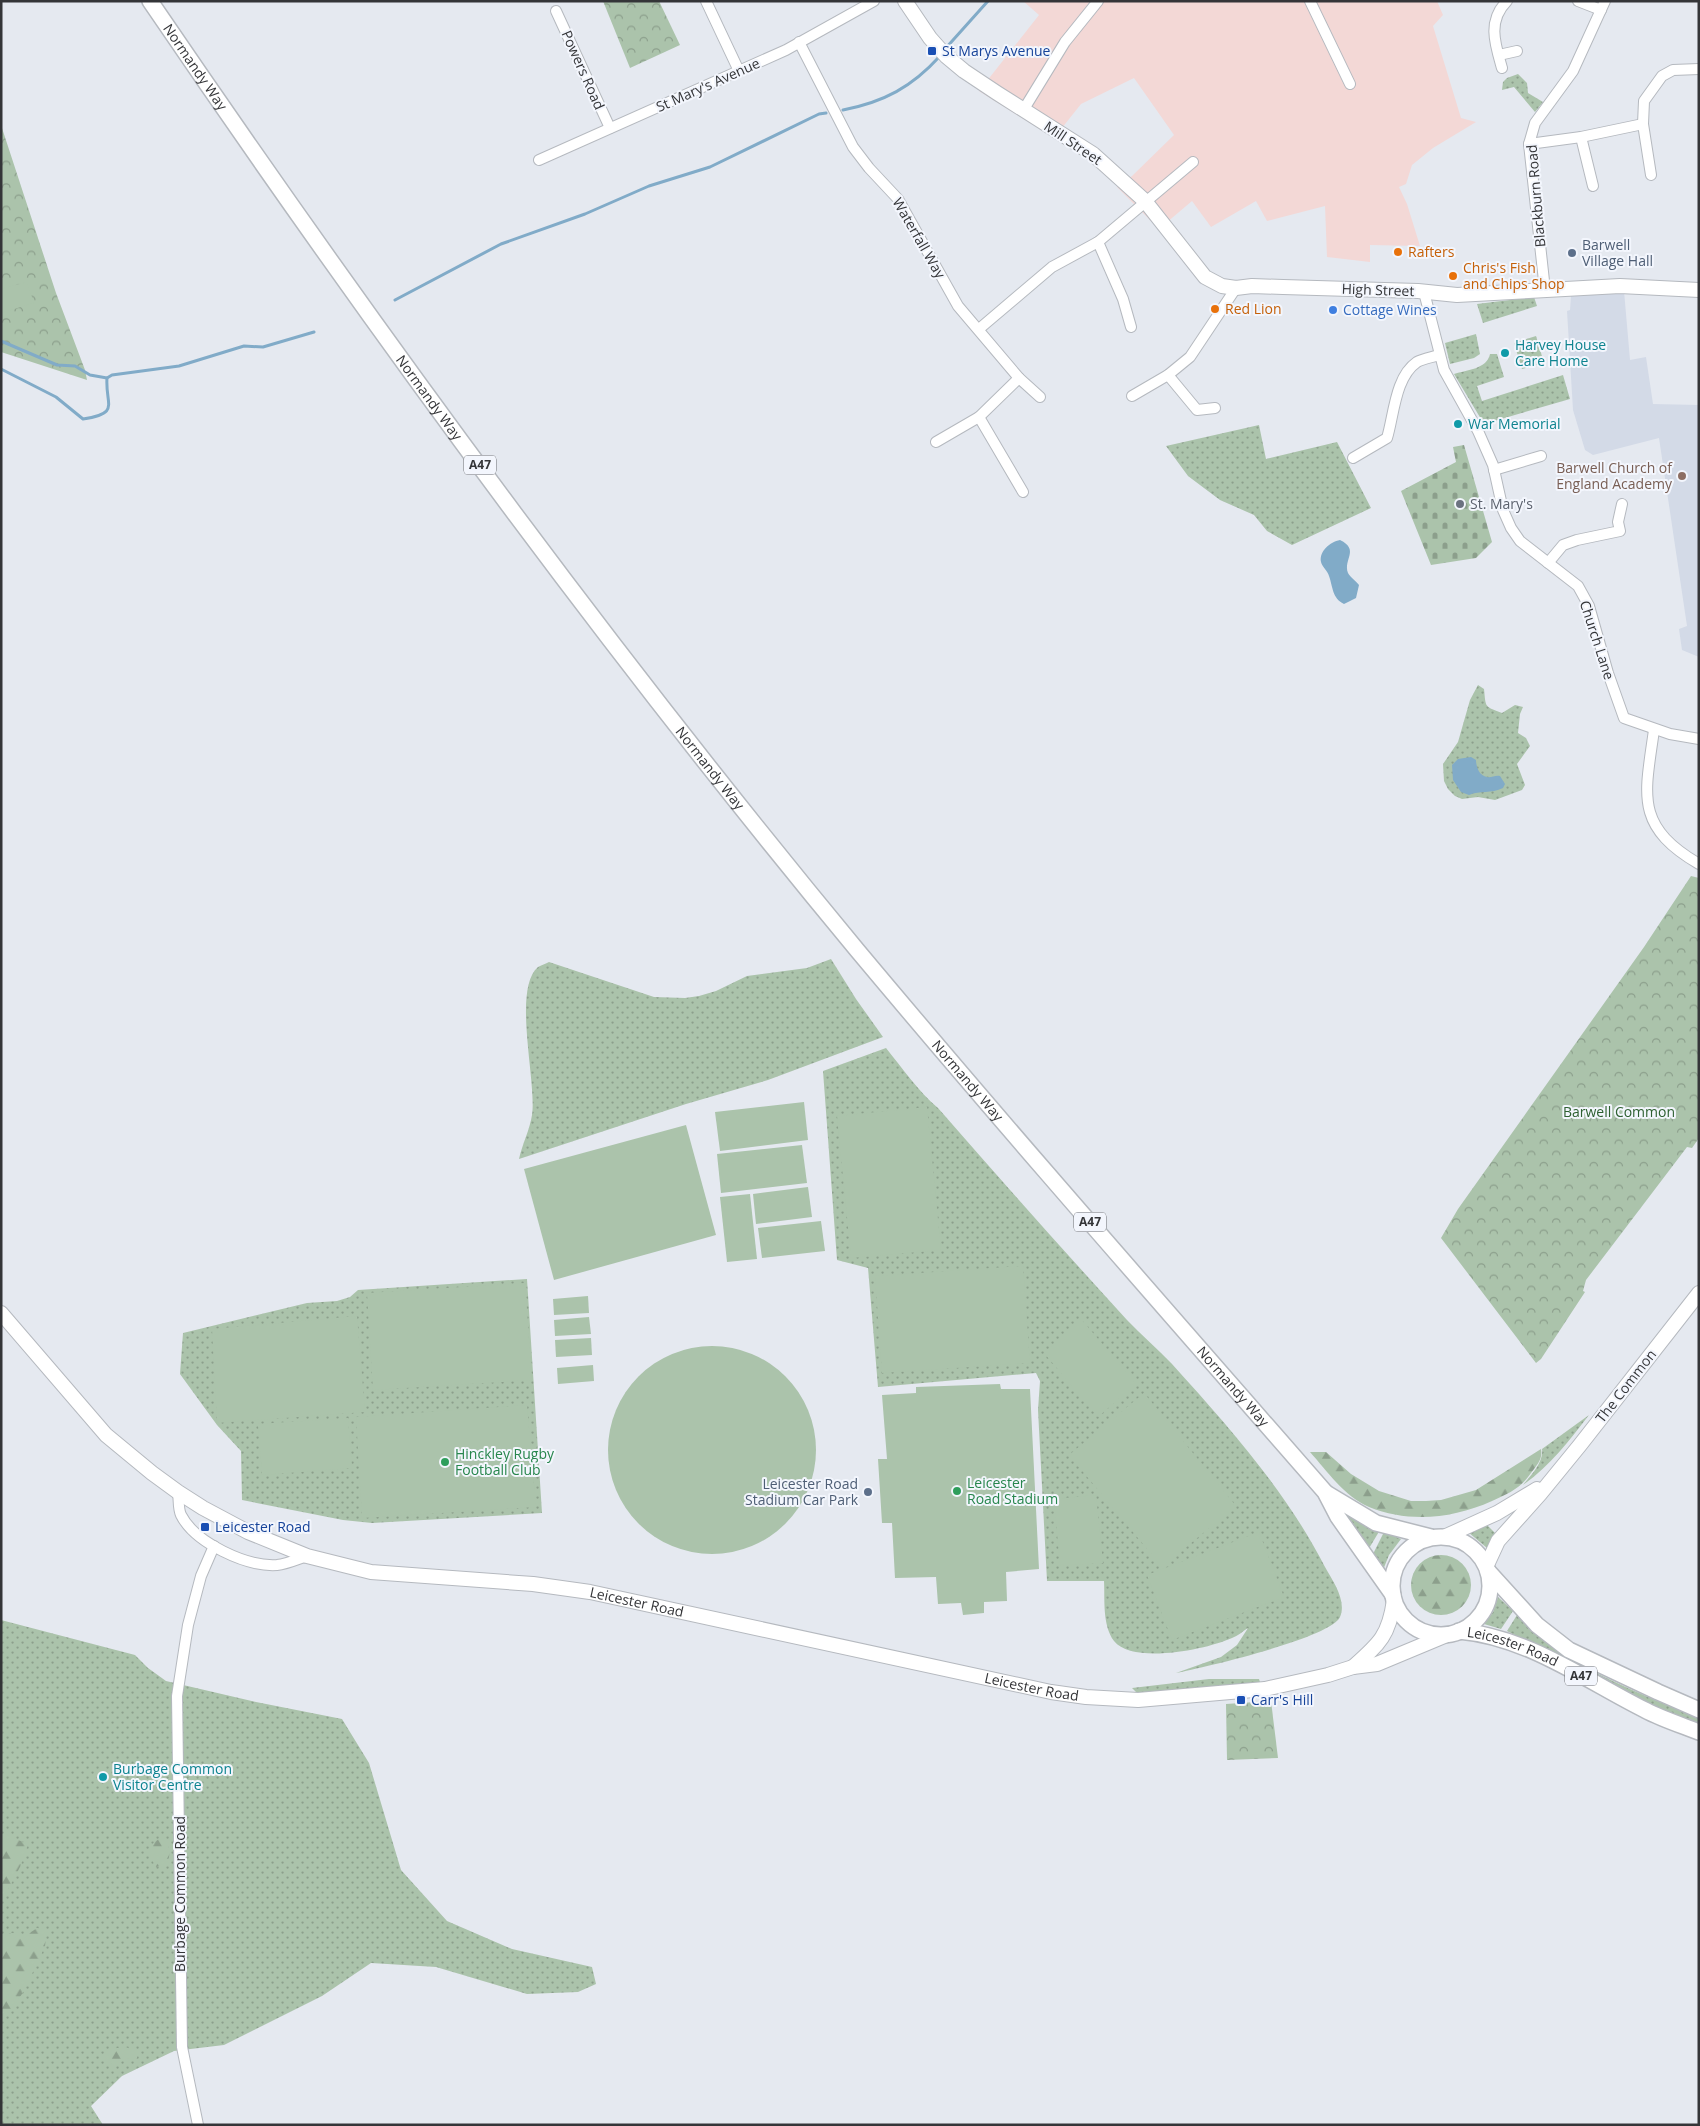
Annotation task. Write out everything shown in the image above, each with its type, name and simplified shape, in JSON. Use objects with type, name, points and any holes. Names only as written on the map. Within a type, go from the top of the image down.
[{"type":"main road","name":"Normandy Way","points":[[150,1],[300,220],[414,377],[626,659],[858,950],[1109,1245],[1325,1492],[1338,1517],[1393,1598]]},
{"type":"main road","name":"Mill Street","points":[[905,1],[930,38],[946,56],[964,71],[1092,154],[1145,201],[1205,277],[1222,286],[1236,288]]},
{"type":"main road","name":"High Street","points":[[1236,288],[1252,286],[1424,292],[1457,295],[1620,286],[1699,290]]},
{"type":"main road","name":"The Common","points":[[1487,1569],[1498,1540],[1580,1446],[1699,1293]]},
{"type":"main road","name":"Leicester Road","points":[[1,1313],[106,1435],[178,1492],[248,1532],[307,1556],[371,1572],[533,1584],[590,1592],[980,1678],[1086,1697],[1138,1700],[1265,1689],[1328,1675],[1353,1667],[1377,1664],[1454,1632],[1484,1633],[1526,1647],[1647,1711],[1699,1732]]},
{"type":"main road","name":"The Common","points":[[1438,1537],[1518,1502],[1552,1478]]},
{"type":"main road","name":"Normandy Way","points":[[1325,1492],[1376,1524],[1438,1537]]},
{"type":"main road","points":[[1438,1537],[1461,1541],[1469,1545],[1479,1555],[1487,1569],[1490,1581],[1488,1600],[1480,1615],[1472,1623],[1454,1632],[1428,1633],[1415,1627],[1404,1618],[1393,1598],[1394,1572],[1400,1559],[1409,1548],[1438,1537]]},
{"type":"main road","name":"Leicester Road","points":[[1487,1569],[1537,1625],[1569,1650],[1699,1710]]},
{"type":"main road","name":"Leicester Road","points":[[1353,1667],[1378,1645],[1387,1631],[1391,1620],[1393,1598]]},
{"type":"street","points":[[706,1],[739,71]]},
{"type":"street","name":"St Mary's Avenue","points":[[539,160],[739,71],[799,42],[874,1]]},
{"type":"street","points":[[1024,109],[1065,42],[1098,1]]},
{"type":"street","points":[[1310,1],[1350,84]]},
{"type":"street","points":[[1502,68],[1494,37],[1496,16],[1507,1]]},
{"type":"street","points":[[1578,1],[1603,6]]},
{"type":"street","name":"Blackburn Road","points":[[1545,290],[1529,144],[1535,123],[1573,71],[1603,6]]},
{"type":"street","name":"Powers Road","points":[[556,11],[610,128]]},
{"type":"street","name":"Waterfall Way","points":[[799,42],[853,147],[869,168],[898,198],[958,306],[1019,378],[1040,397]]},
{"type":"street","points":[[1499,55],[1517,50]]},
{"type":"street","points":[[1651,175],[1643,124],[1644,101],[1662,76],[1673,70],[1699,69]]},
{"type":"street","points":[[1529,144],[1581,137],[1643,124]]},
{"type":"street","points":[[1581,137],[1593,186]]},
{"type":"street","points":[[979,329],[1052,267],[1098,242],[1193,162]]},
{"type":"street","points":[[1098,242],[1124,300],[1131,327]]},
{"type":"street","points":[[1132,396],[1168,375],[1190,358],[1236,288]]},
{"type":"street","name":"Church Lane","points":[[1424,292],[1439,356],[1447,376],[1478,431],[1494,470],[1502,510],[1520,541],[1578,586],[1589,606],[1608,673],[1624,718],[1654,730],[1684,738],[1699,739]]},
{"type":"street","points":[[1353,458],[1387,438],[1399,389],[1405,376],[1417,362],[1439,356]]},
{"type":"street","points":[[1168,375],[1196,410],[1215,408]]},
{"type":"street","points":[[936,442],[979,417],[1019,378]]},
{"type":"street","points":[[979,417],[1023,492]]},
{"type":"street","points":[[1494,470],[1541,456]]},
{"type":"street","points":[[1622,504],[1618,522],[1624,542]]},
{"type":"street","points":[[1548,563],[1563,545],[1577,540],[1620,531]]},
{"type":"street","points":[[1654,730],[1646,782],[1651,817],[1659,834],[1668,843],[1699,864]]},
{"type":"street","points":[[178,1492],[180,1514],[195,1534],[239,1559],[278,1565],[307,1556]]},
{"type":"street","name":"Burbage Common Road","points":[[198,2125],[182,2047],[177,1696],[188,1626],[201,1576],[214,1546]]},
{"type":"shaded area","points":[[1023,1],[1437,1],[1443,15],[1433,26],[1461,118],[1476,122],[1433,148],[1412,165],[1406,184],[1399,187],[1407,204],[1420,246],[1370,245],[1370,262],[1327,257],[1325,206],[1267,221],[1256,201],[1211,227],[1192,201],[1159,229],[1117,187],[1132,176],[1174,135],[1134,78],[1081,104],[1054,138],[979,91],[1039,15]]},
{"type":"shaded area","name":"Barwell Church of England Academy","points":[[1624,291],[1630,360],[1646,357],[1653,404],[1699,405],[1699,657],[1682,650],[1679,629],[1687,626],[1659,438],[1593,455],[1585,450],[1573,410],[1567,311],[1570,310],[1571,296]]},
{"type":"green space","points":[[603,1],[659,1],[680,45],[630,68]]},
{"type":"green space","points":[[1518,74],[1527,83],[1528,93],[1543,102],[1535,112],[1514,87],[1502,90],[1503,82],[1507,78]]},
{"type":"green space","points":[[1,125],[56,293],[87,380],[1,352]]},
{"type":"green space","points":[[27,282],[34,303],[1,313],[1,289]]},
{"type":"green space","points":[[1534,297],[1537,306],[1483,323],[1477,304]]},
{"type":"green space","points":[[1476,334],[1480,354],[1474,358],[1450,364],[1445,343]]},
{"type":"green space","points":[[1536,336],[1544,363],[1522,369],[1514,343]]},
{"type":"green space","points":[[1490,354],[1497,354],[1504,377],[1477,386],[1482,401],[1563,375],[1570,399],[1484,424],[1454,374],[1481,366]]},
{"type":"green space","points":[[1259,425],[1266,459],[1337,442],[1371,508],[1292,545],[1267,531],[1254,515],[1220,500],[1188,476],[1166,446]]},
{"type":"green space","points":[[1464,445],[1492,542],[1476,558],[1431,565],[1401,491],[1456,462],[1453,447]]},
{"type":"green space","points":[[1478,685],[1484,689],[1486,703],[1492,709],[1502,713],[1515,705],[1523,707],[1520,714],[1518,733],[1526,738],[1530,746],[1517,764],[1525,785],[1522,790],[1495,800],[1478,797],[1462,799],[1455,796],[1448,789],[1444,781],[1443,764],[1458,742],[1470,700]]},
{"type":"green space","name":"Barwell Common","points":[[1691,876],[1699,878],[1699,1138],[1692,1148],[1687,1147],[1586,1280],[1583,1291],[1585,1292],[1541,1359],[1536,1363],[1441,1238],[1458,1209],[1644,947]]},
{"type":"green space","points":[[831,959],[883,1037],[768,1080],[686,1104],[519,1159],[532,1115],[533,1100],[526,1015],[530,978],[538,967],[549,962],[654,997],[685,998],[716,991],[747,976],[807,968]]},
{"type":"green space","points":[[886,1048],[917,1087],[938,1108],[1127,1320],[1172,1364],[1255,1461],[1293,1512],[1332,1578],[1342,1604],[1342,1611],[1340,1617],[1331,1625],[1291,1643],[1176,1673],[1221,1657],[1237,1645],[1248,1628],[1236,1636],[1221,1642],[1171,1653],[1137,1652],[1124,1648],[1114,1641],[1110,1635],[1105,1612],[1104,1581],[1047,1581],[1038,1410],[1040,1381],[1036,1373],[878,1387],[868,1268],[837,1260],[823,1071]]},
{"type":"green space","points":[[804,1102],[808,1140],[720,1151],[715,1112]]},
{"type":"green space","points":[[927,1107],[941,1250],[851,1258],[837,1116]]},
{"type":"green space","points":[[686,1125],[716,1235],[554,1280],[524,1169]]},
{"type":"green space","points":[[802,1145],[807,1183],[721,1193],[717,1154]]},
{"type":"green space","points":[[808,1187],[812,1217],[756,1224],[753,1194]]},
{"type":"green space","points":[[750,1194],[757,1259],[727,1262],[720,1197]]},
{"type":"green space","points":[[821,1221],[825,1251],[762,1258],[758,1228]]},
{"type":"green space","points":[[1023,1266],[1030,1363],[882,1373],[875,1276]]},
{"type":"green space","points":[[527,1279],[542,1513],[372,1523],[343,1520],[242,1500],[241,1451],[217,1425],[180,1374],[183,1333],[307,1303],[337,1301],[350,1297],[358,1290]]},
{"type":"green space","points":[[525,1283],[532,1380],[373,1390],[367,1293]]},
{"type":"green space","points":[[588,1296],[589,1313],[554,1315],[553,1299]]},
{"type":"green space","points":[[357,1316],[365,1412],[217,1423],[212,1329]]},
{"type":"green space","points":[[589,1317],[591,1334],[555,1336],[554,1320]]},
{"type":"green space","points":[[1082,1320],[1136,1384],[1098,1417],[1044,1353]]},
{"type":"green space","points":[[591,1338],[592,1355],[556,1357],[555,1340]]},
{"type":"green space","points":[[712,1346],[732,1348],[752,1354],[778,1370],[792,1384],[808,1410],[814,1430],[816,1450],[814,1470],[808,1490],[792,1516],[778,1530],[752,1546],[732,1552],[712,1554],[692,1552],[672,1546],[646,1530],[632,1516],[616,1490],[610,1470],[608,1450],[610,1430],[616,1410],[632,1384],[646,1370],[672,1354],[692,1348]]},
{"type":"green space","points":[[593,1365],[594,1381],[558,1384],[557,1368]]},
{"type":"green space","name":"Leicester Road Stadium","points":[[1000,1384],[1001,1389],[1030,1389],[1039,1569],[1006,1572],[1007,1601],[984,1602],[984,1613],[963,1615],[961,1603],[938,1604],[936,1577],[895,1578],[892,1523],[882,1523],[878,1459],[887,1459],[882,1395],[916,1393],[916,1387]]},
{"type":"green space","points":[[1144,1393],[1236,1506],[1162,1567],[1069,1455]]},
{"type":"green space","name":"Hinckley Rugby Football Club","points":[[527,1405],[536,1507],[362,1518],[356,1417]]},
{"type":"green space","points":[[1589,1415],[1550,1461],[1523,1485],[1539,1463],[1542,1449]]},
{"type":"green space","points":[[348,1418],[352,1468],[262,1475],[258,1424]]},
{"type":"green space","points":[[1541,1449],[1541,1456],[1537,1465],[1523,1483],[1514,1490],[1462,1512],[1430,1517],[1399,1515],[1369,1507],[1344,1490],[1310,1452],[1326,1452],[1351,1474],[1379,1491],[1411,1501],[1426,1501],[1441,1500],[1476,1490]]},
{"type":"green space","points":[[1096,1495],[1103,1563],[1060,1566],[1054,1499]]},
{"type":"green space","points":[[1345,1510],[1380,1530],[1368,1550],[1342,1514]]},
{"type":"green space","points":[[1486,1524],[1495,1533],[1487,1548],[1468,1532]]},
{"type":"green space","points":[[1259,1532],[1284,1597],[1172,1640],[1147,1575]]},
{"type":"green space","points":[[1384,1532],[1401,1539],[1389,1555],[1383,1570],[1372,1556]]},
{"type":"green space","points":[[1441,1555],[1457,1560],[1462,1564],[1466,1569],[1471,1585],[1466,1601],[1462,1606],[1457,1610],[1441,1615],[1425,1610],[1420,1606],[1416,1601],[1411,1585],[1416,1569],[1420,1564],[1425,1560]]},
{"type":"green space","points":[[1498,1597],[1513,1611],[1501,1629],[1484,1624],[1493,1612]]},
{"type":"green space","points":[[1517,1615],[1549,1644],[1576,1662],[1628,1688],[1699,1718],[1699,1726],[1635,1699],[1507,1631]]},
{"type":"green space","points":[[1,1620],[135,1655],[148,1668],[166,1681],[256,1702],[342,1719],[369,1763],[401,1870],[447,1921],[512,1949],[592,1967],[596,1984],[578,1992],[527,1994],[436,1967],[371,1963],[322,1996],[224,2045],[174,2051],[122,2076],[91,2106],[103,2125],[1,2125]]},
{"type":"green space","points":[[1209,1679],[1259,1679],[1260,1682],[1144,1693],[1136,1692],[1132,1688]]},
{"type":"green space","points":[[1271,1701],[1278,1758],[1227,1760],[1226,1704]]},
{"type":"green space","points":[[1,1833],[28,1844],[20,1867],[5,1895],[1,1897]]},
{"type":"green space","points":[[163,1837],[170,1853],[166,1864],[156,1867],[151,1857],[150,1849],[153,1843]]},
{"type":"green space","points":[[37,1928],[47,1931],[45,1946],[24,1991],[11,2010],[1,2015],[1,1936],[12,1933],[27,1935]]},
{"type":"green space","points":[[125,2047],[138,2051],[137,2058],[127,2059],[113,2065],[101,2056],[110,2049]]},
{"type":"water","points":[[1340,540],[1349,547],[1348,573],[1359,585],[1356,598],[1344,604],[1337,599],[1328,574],[1321,562],[1323,551]]},
{"type":"water","points":[[1471,757],[1476,760],[1477,768],[1482,775],[1489,777],[1500,776],[1505,784],[1503,788],[1469,795],[1461,792],[1453,780],[1452,765],[1458,759]]},
{"type":"waterway","points":[[945,49],[988,1]]},
{"type":"waterway","points":[[843,110],[872,103],[896,92],[908,85],[940,56]]},
{"type":"waterway","points":[[395,300],[501,244],[585,214],[649,186],[710,167],[819,114],[826,113]]},
{"type":"waterway","points":[[1,369],[56,397],[83,419],[95,417],[107,411],[109,401],[107,378],[112,375],[179,366],[244,346],[263,347],[314,332]]},
{"type":"waterway","points":[[1,341],[57,365],[75,366],[90,375],[107,378]]},
{"type":"place","name":"St Marys Avenue","points":[[932,51]]},
{"type":"place","name":"Rafters","points":[[1398,252]]},
{"type":"place","name":"Barwell Village Hall","points":[[1572,253]]},
{"type":"place","name":"Chris's Fish and Chips Shop","points":[[1453,276]]},
{"type":"place","name":"Red Lion","points":[[1215,309]]},
{"type":"place","name":"Cottage Wines","points":[[1333,310]]},
{"type":"place","name":"Harvey House Care Home","points":[[1505,353]]},
{"type":"place","name":"War Memorial","points":[[1458,424]]},
{"type":"place","name":"Barwell Church of England Academy","points":[[1682,476]]},
{"type":"place","name":"St. Mary's","points":[[1460,504]]},
{"type":"place","name":"Hinckley Rugby Football Club","points":[[445,1462]]},
{"type":"place","name":"Leicester Road Stadium","points":[[957,1491]]},
{"type":"place","name":"Leicester Road Stadium Car Park","points":[[868,1492]]},
{"type":"place","name":"Leicester Road","points":[[205,1527]]},
{"type":"place","name":"Carr's Hill","points":[[1241,1700]]},
{"type":"place","name":"Burbage Common Visitor Centre","points":[[103,1777]]}]
